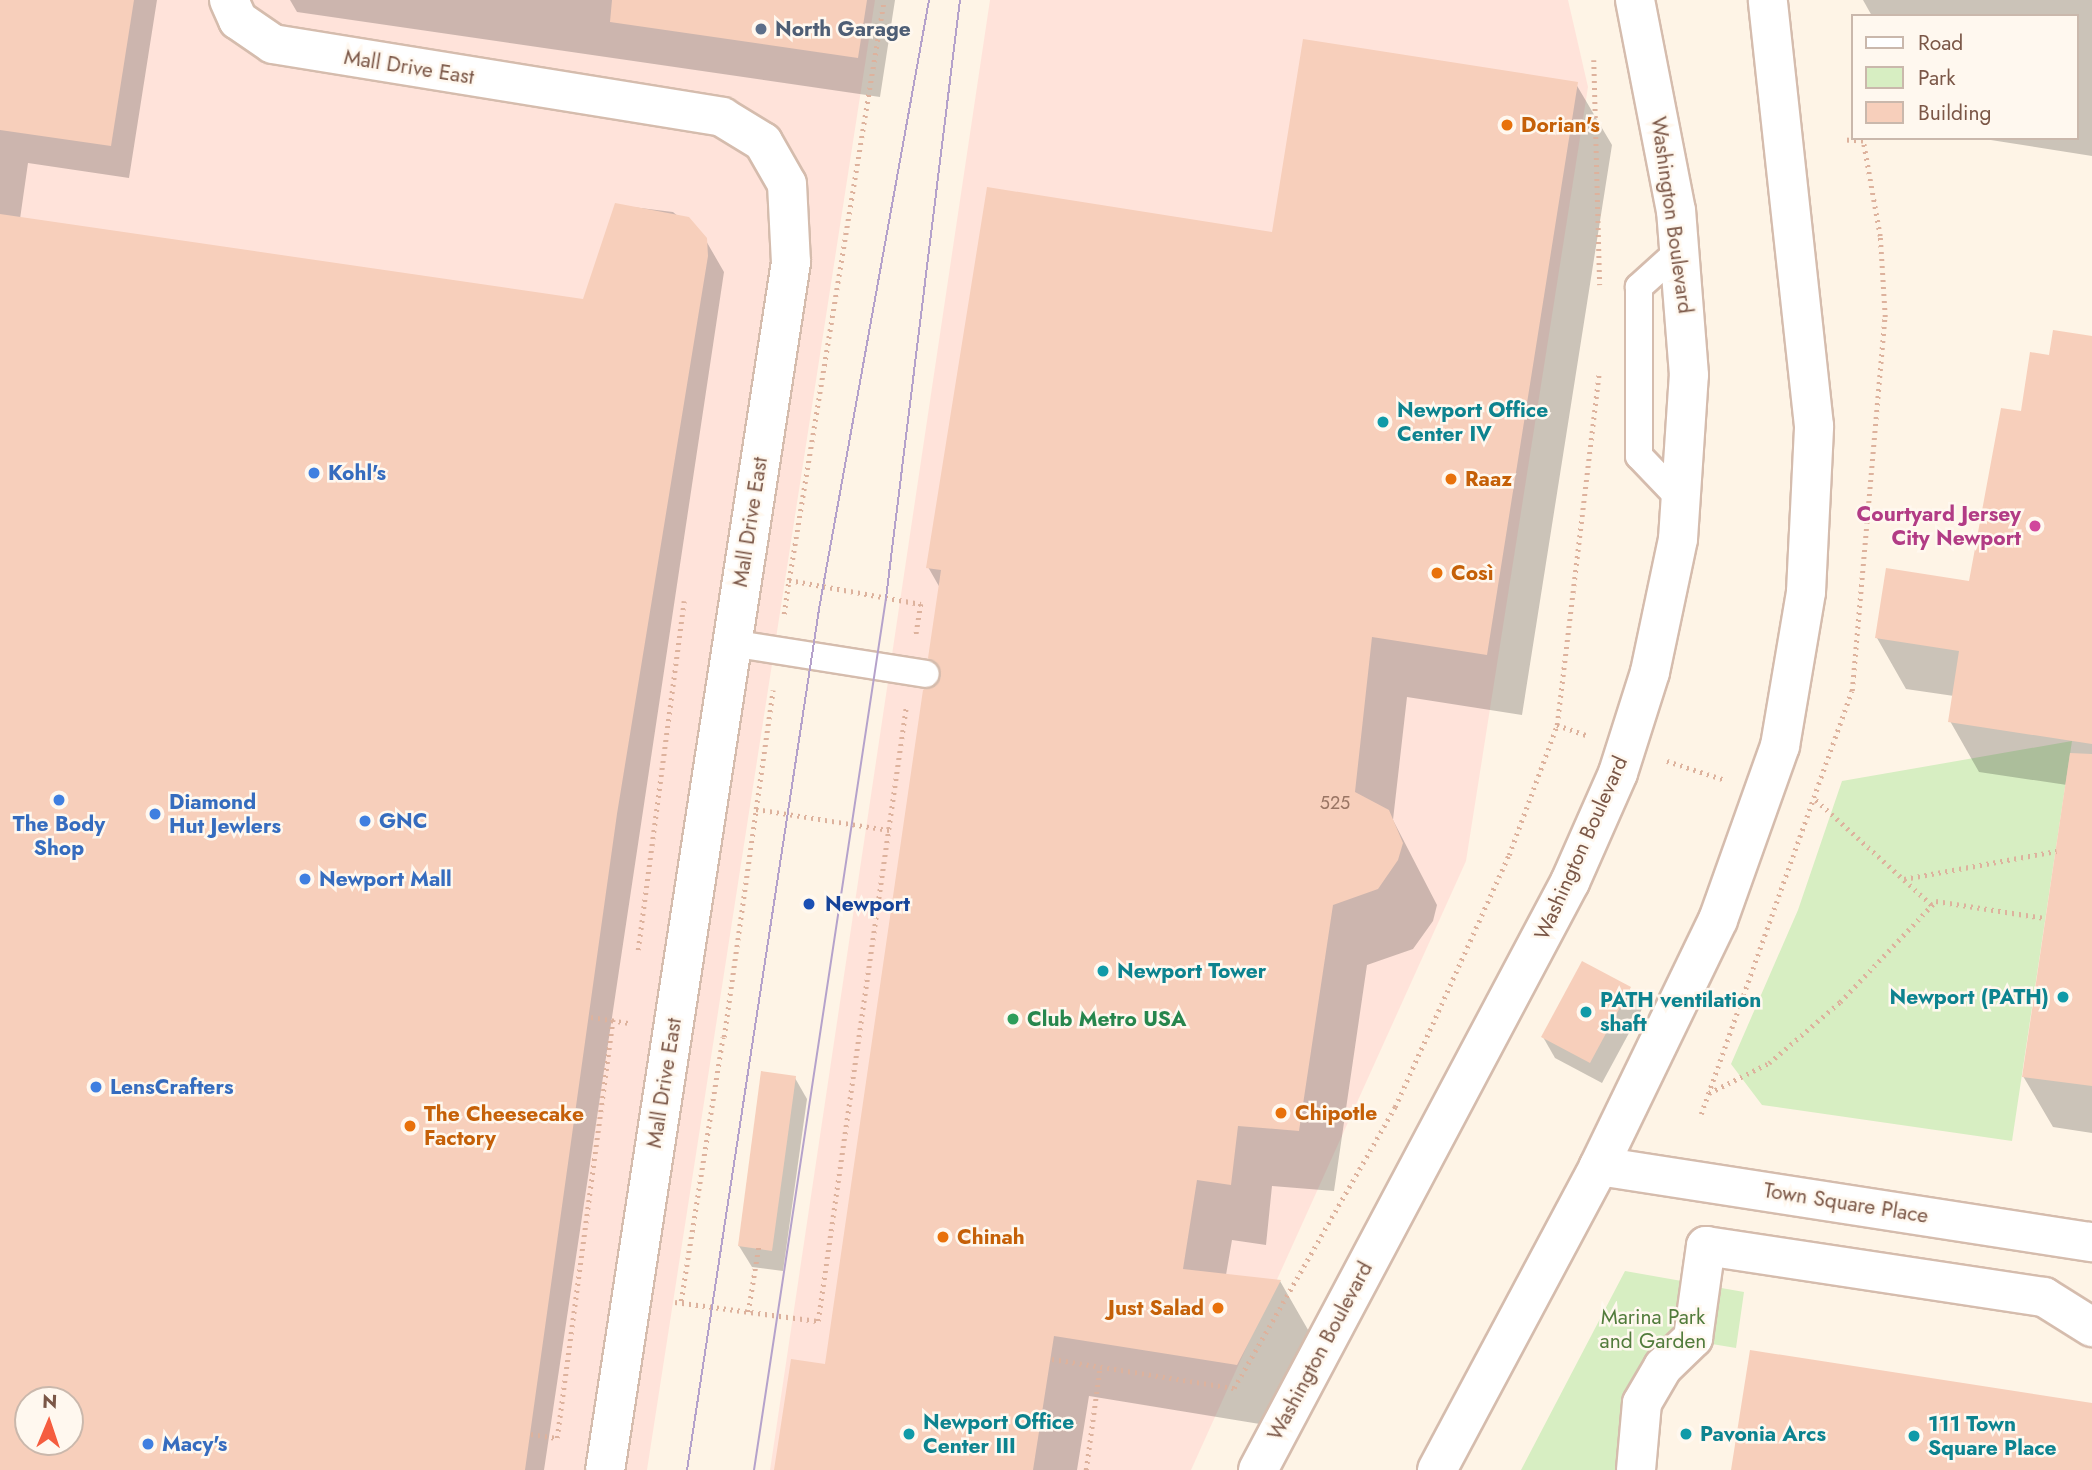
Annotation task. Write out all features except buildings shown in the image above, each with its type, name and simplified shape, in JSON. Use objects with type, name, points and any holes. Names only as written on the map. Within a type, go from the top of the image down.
[{"type":"street","name":"Mall Drive East","points":[[229,0],[238,20],[273,44],[723,117],[763,142],[788,184],[793,237],[605,1470]]},
{"type":"street","name":"Washington Boulevard","points":[[1258,1470],[1587,846],[1650,672],[1682,501],[1689,375],[1681,249],[1635,0]]},
{"type":"street","points":[[1437,1470],[1600,1166],[1750,843],[1780,746],[1801,634],[1813,514],[1813,384],[1768,0]]},
{"type":"street","name":"Town Square Place","points":[[1600,1166],[2092,1242]]},
{"type":"street","points":[[1636,1470],[1642,1403],[1663,1367],[1693,1338],[1706,1246],[2044,1297],[2092,1327]]},
{"type":"lane","points":[[1681,249],[1639,287],[1639,456],[1682,501]]},
{"type":"lane","points":[[731,643],[918,673]]},
{"type":"path","points":[[783,622],[884,0]]},
{"type":"path","points":[[1594,60],[1600,294]]},
{"type":"path","points":[[1052,1359],[1234,1388],[1395,1107],[1509,855],[1558,725],[1600,363]]},
{"type":"path","points":[[665,1304],[681,1301],[818,1321],[888,830],[918,673],[921,604],[789,580]]},
{"type":"path","points":[[637,954],[684,600]]},
{"type":"path","points":[[681,1301],[724,1037],[773,690]]},
{"type":"path","points":[[1558,725],[1587,735]]},
{"type":"path","points":[[1662,759],[1729,781]]},
{"type":"path","points":[[1816,800],[1932,905]]},
{"type":"path","points":[[756,809],[888,830]]},
{"type":"path","points":[[1903,879],[2056,851]]},
{"type":"path","points":[[1708,1093],[1769,1063],[1840,1002],[1936,901],[2045,918]]},
{"type":"path","points":[[628,1023],[630,1009]]},
{"type":"path","points":[[591,1017],[636,1024]]},
{"type":"path","points":[[531,1434],[557,1438],[613,1020]]},
{"type":"path","points":[[717,1036],[724,1037]]},
{"type":"path","points":[[748,1312],[759,1244]]},
{"type":"path","points":[[1086,1470],[1100,1367]]},
{"type":"shaded area","name":"Newport Mall","points":[[0,0],[875,0],[647,1470],[0,1470]]},
{"type":"shaded area","points":[[990,0],[1568,0],[1588,87],[1466,861],[1191,1470],[770,1470]]},
{"type":"green space","points":[[2072,741],[2012,1141],[1762,1105],[1731,1064],[1798,910],[1842,781]]},
{"type":"green space","name":"Marina Park and Garden","points":[[1625,1271],[1744,1292],[1736,1348],[1712,1344],[1668,1388],[1654,1412],[1654,1470],[1521,1470]]},
{"type":"tram line","points":[[687,1470],[819,609],[929,0]]},
{"type":"tram line","points":[[754,1470],[886,598],[960,0]]},
{"type":"place","name":"North Garage","points":[[761,29]]},
{"type":"place","name":"Dorian's","points":[[1507,125]]},
{"type":"place","name":"Newport Office Center IV","points":[[1383,422]]},
{"type":"place","name":"Kohl's","points":[[314,473]]},
{"type":"place","name":"Raaz","points":[[1451,479]]},
{"type":"place","name":"Courtyard Jersey City Newport","points":[[2035,526]]},
{"type":"place","name":"Così","points":[[1437,573]]},
{"type":"place","name":"The Body Shop","points":[[59,800]]},
{"type":"place","name":"Diamond Hut Jewlers","points":[[155,814]]},
{"type":"place","name":"GNC","points":[[365,821]]},
{"type":"place","name":"Newport Mall","points":[[305,879]]},
{"type":"place","name":"Newport","points":[[809,904]]},
{"type":"place","name":"Newport Tower","points":[[1103,971]]},
{"type":"place","name":"Newport (PATH)","points":[[2063,997]]},
{"type":"place","name":"PATH ventilation shaft","points":[[1586,1012]]},
{"type":"place","name":"Club Metro USA","points":[[1013,1019]]},
{"type":"place","name":"LensCrafters","points":[[96,1087]]},
{"type":"place","name":"Chipotle","points":[[1281,1113]]},
{"type":"place","name":"The Cheesecake Factory","points":[[410,1126]]},
{"type":"place","name":"Chinah","points":[[943,1237]]},
{"type":"place","name":"Just Salad","points":[[1218,1308]]},
{"type":"place","name":"Newport Office Center III","points":[[909,1434]]},
{"type":"place","name":"Pavonia Arcs","points":[[1686,1434]]},
{"type":"place","name":"111 Town Square Place","points":[[1914,1436]]},
{"type":"place","name":"Macy's","points":[[148,1444]]}]
